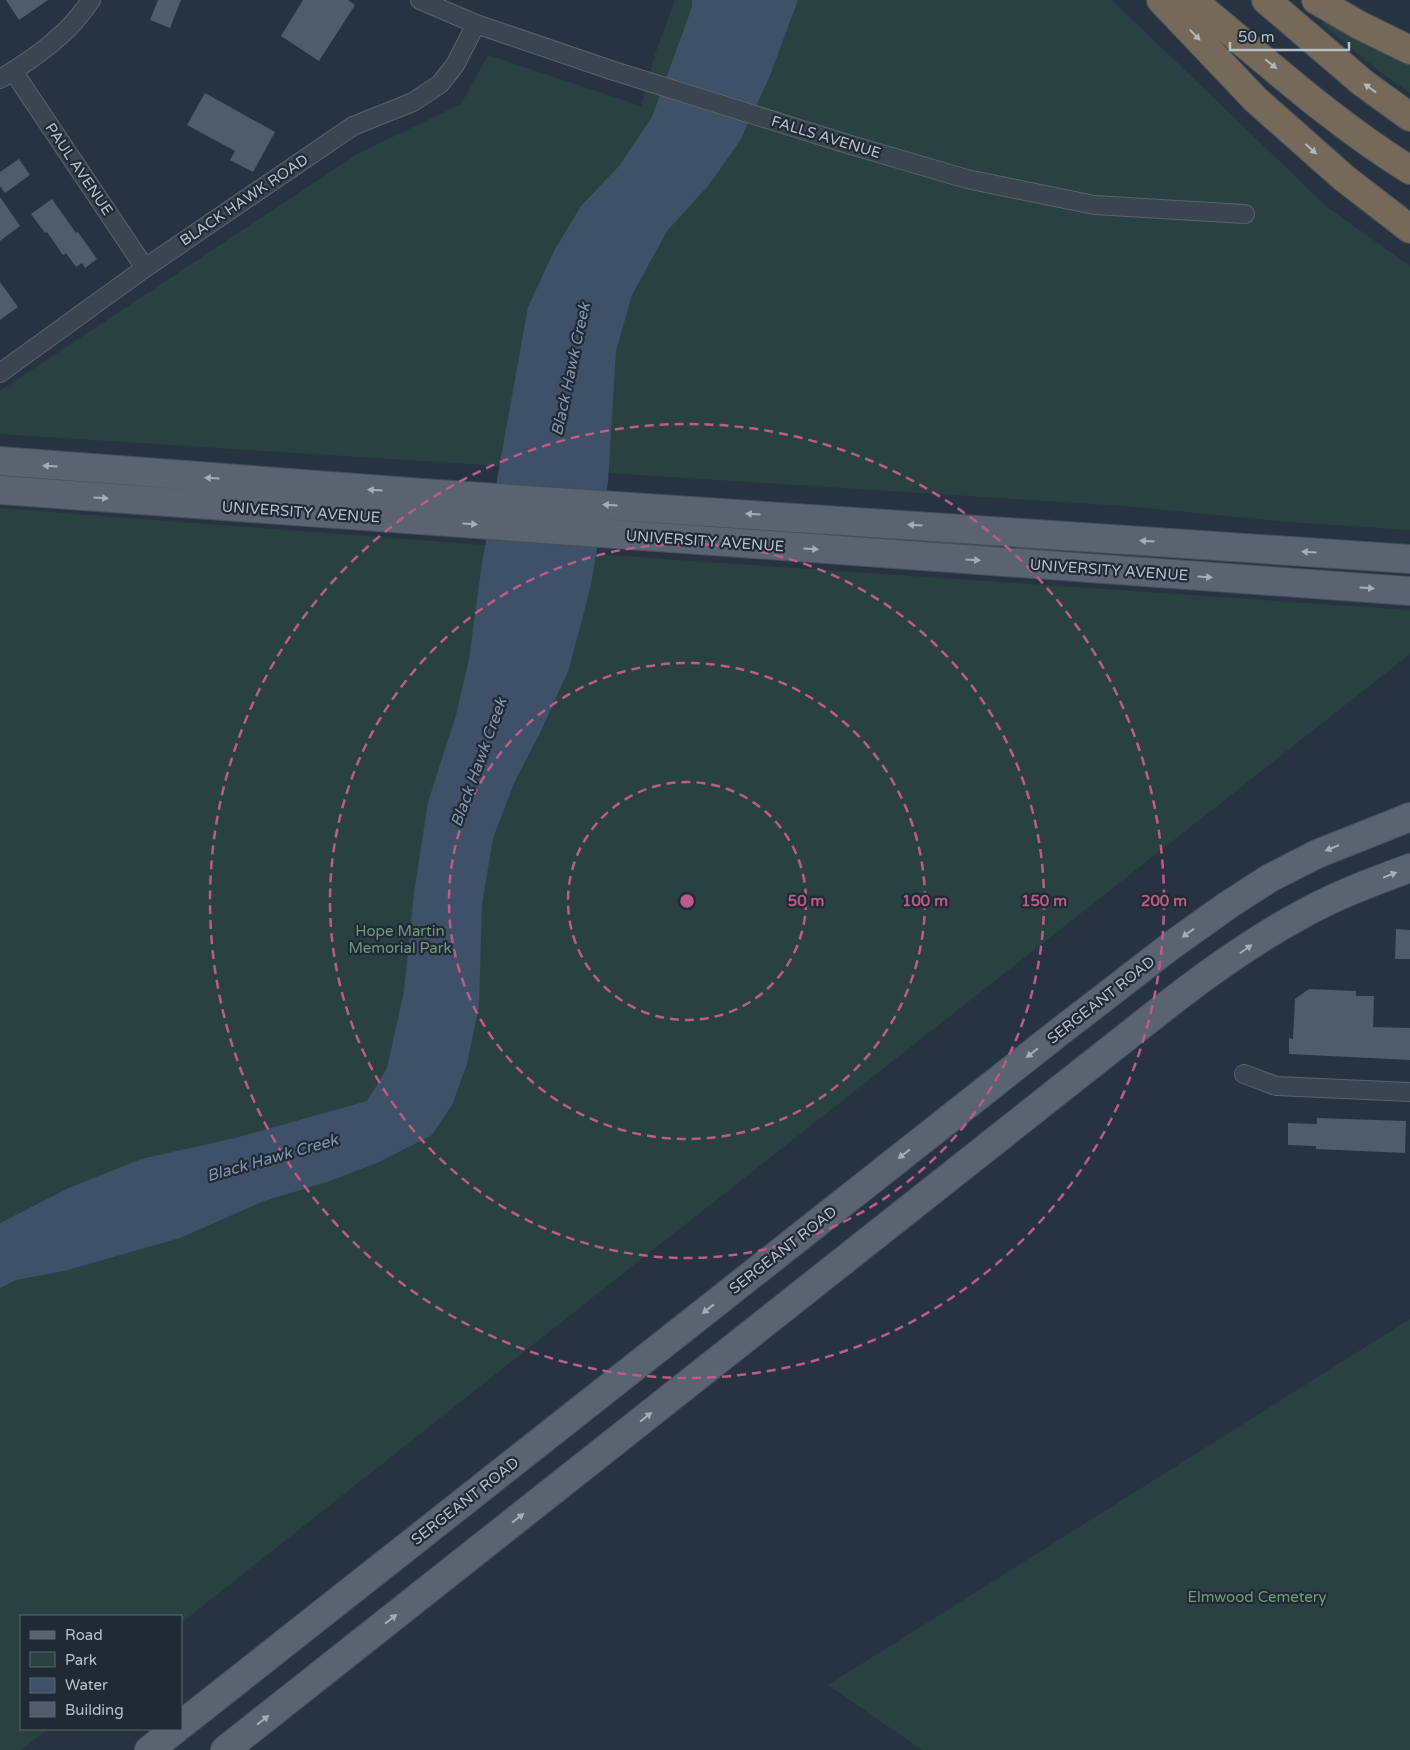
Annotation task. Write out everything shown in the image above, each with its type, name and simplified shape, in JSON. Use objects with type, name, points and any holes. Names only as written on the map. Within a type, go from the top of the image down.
[{"type":"highway","points":[[1161,0],[1256,100],[1344,178],[1410,229]]},
{"type":"highway","points":[[1192,0],[1334,116],[1410,170]]},
{"type":"highway","points":[[1266,0],[1363,83],[1410,117]]},
{"type":"highway","points":[[1316,0],[1359,25],[1410,50]]},
{"type":"main road","name":"UNIVERSITY AVENUE","points":[[0,461],[423,493],[1410,559]]},
{"type":"main road","name":"UNIVERSITY AVENUE","points":[[0,490],[1410,591]]},
{"type":"main road","name":"SERGEANT ROAD","points":[[182,1724],[1050,1039],[1172,945],[1270,878],[1317,854],[1410,817]]},
{"type":"main road","points":[[225,1750],[1206,976],[1298,916],[1340,895],[1410,868]]},
{"type":"main road","points":[[149,1750],[175,1730]]},
{"type":"street","points":[[7,75],[52,44],[81,15],[91,0]]},
{"type":"street","name":"FALLS AVENUE","points":[[420,0],[476,24],[614,71],[844,143],[967,179],[1094,205],[1245,214]]},
{"type":"street","name":"BLACK HAWK ROAD","points":[[0,373],[145,268],[353,126],[413,102],[440,84],[455,65],[476,24]]},
{"type":"street","name":"PAUL AVENUE","points":[[7,75],[145,268]]},
{"type":"street","points":[[1244,1074],[1276,1086],[1410,1092]]},
{"type":"green space","points":[[675,0],[1112,0],[1326,206],[1410,266],[1410,530],[1289,522],[1124,506],[0,434],[0,391],[357,154],[461,104],[488,55],[641,106],[655,54]]},
{"type":"green space","points":[[1326,17],[1410,62],[1410,93],[1380,72],[1322,24]]},
{"type":"green space","name":"Hope Martin Memorial Park","points":[[0,508],[678,560],[1410,610],[1410,654],[182,1622],[182,1615],[20,1615],[20,1730],[47,1730],[21,1750],[0,1750]]},
{"type":"green space","name":"Elmwood Cemetery","points":[[1410,1319],[1410,1750],[922,1750],[828,1685]]},
{"type":"water","name":"Black Hawk Creek","points":[[692,0],[798,0],[769,78],[740,141],[708,186],[667,231],[632,295],[616,351],[608,482],[591,585],[569,669],[541,731],[515,781],[493,838],[482,905],[479,1006],[467,1064],[452,1105],[432,1135],[379,1162],[330,1181],[264,1201],[180,1238],[64,1271],[16,1280],[0,1288],[0,1223],[71,1187],[141,1159],[235,1138],[367,1101],[387,1068],[404,991],[414,893],[428,802],[456,715],[469,659],[482,563],[528,307],[554,251],[581,206],[619,166],[652,117],[692,7]]},
{"type":"building","points":[[6,0],[48,0],[19,20]]},
{"type":"building","points":[[158,0],[181,0],[170,28],[150,20]]},
{"type":"building","points":[[303,0],[348,0],[355,5],[319,61],[281,36]]},
{"type":"building","points":[[205,93],[275,132],[253,172],[230,160],[235,151],[187,125]]},
{"type":"building","points":[[19,159],[30,175],[5,193],[0,186],[0,172]]},
{"type":"building","points":[[0,197],[20,226],[0,241]]},
{"type":"building","points":[[52,199],[97,259],[85,268],[82,263],[76,267],[66,253],[63,255],[47,232],[45,233],[31,214]]},
{"type":"building","points":[[0,282],[18,307],[0,320]]},
{"type":"building","points":[[1396,929],[1410,930],[1410,959],[1395,959]]},
{"type":"building","points":[[1309,989],[1356,991],[1356,996],[1374,996],[1373,1027],[1410,1028],[1410,1060],[1289,1054],[1289,1038],[1293,1039],[1295,999]]},
{"type":"building","points":[[1317,1118],[1406,1121],[1405,1153],[1316,1149],[1316,1146],[1288,1145],[1288,1123],[1317,1124]]}]
